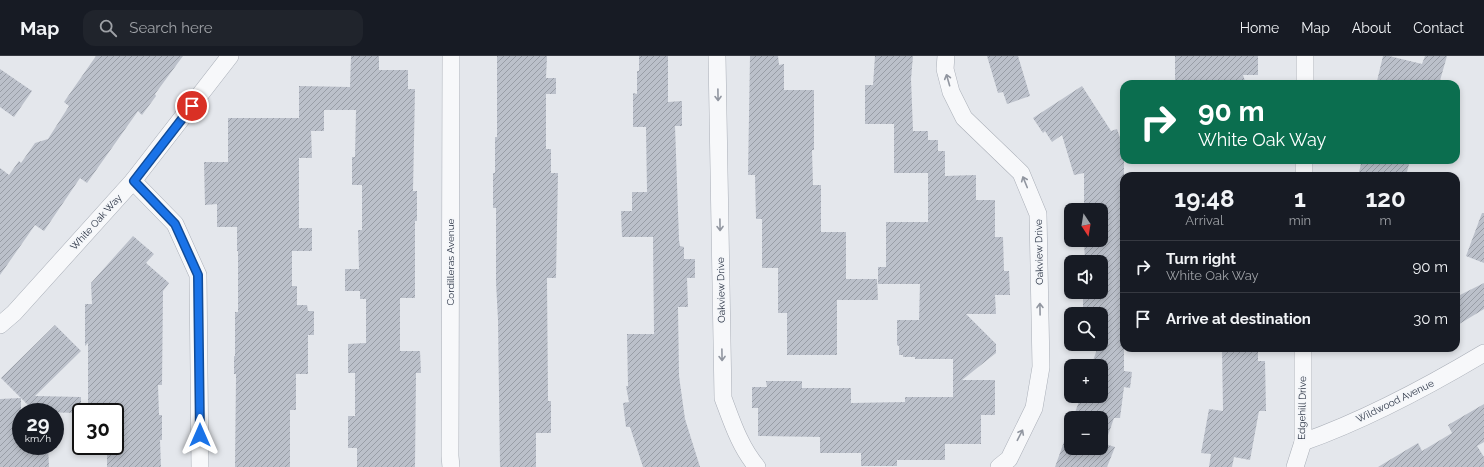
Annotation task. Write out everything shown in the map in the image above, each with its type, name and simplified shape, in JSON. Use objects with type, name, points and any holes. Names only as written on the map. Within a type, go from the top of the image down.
[{"type":"street","name":"White Oak Way","points":[[0,325],[14,312],[134,181],[230,56]]},
{"type":"street","name":"Cordilleras Avenue","points":[[451,56],[451,467]]},
{"type":"street","name":"Oakview Drive","points":[[717,56],[723,398],[733,427],[747,456],[757,467]]},
{"type":"street","name":"Oakview Drive","points":[[946,56],[945,69],[951,92],[964,118],[1021,174],[1038,214],[1041,367],[1034,408],[1009,459],[999,467]]},
{"type":"street","points":[[1305,56],[1305,80]]},
{"type":"street","points":[[134,181],[175,224],[198,275],[200,467]]},
{"type":"street","name":"Edgehill Drive","points":[[1295,467],[1303,442],[1303,352]]},
{"type":"street","name":"Wildwood Avenue","points":[[1303,442],[1330,432],[1439,380],[1484,353]]},
{"type":"building","points":[[96,56],[183,56],[155,94],[156,96],[142,115],[138,111],[87,183],[80,178],[44,231],[35,225],[0,275],[0,168],[9,175],[19,161],[21,163],[35,143],[48,139],[69,106],[64,102]]},
{"type":"building","points":[[351,56],[379,56],[379,70],[408,70],[408,89],[415,89],[413,191],[417,191],[417,221],[415,221],[415,298],[400,298],[400,351],[420,351],[421,373],[416,373],[415,467],[357,467],[357,448],[348,448],[348,416],[355,416],[355,373],[348,373],[348,344],[366,343],[366,299],[360,299],[360,291],[345,291],[345,269],[359,269],[358,230],[362,230],[362,185],[352,185],[352,157],[355,157],[356,110],[324,110],[324,131],[311,131],[312,158],[299,158],[299,228],[312,228],[312,251],[292,251],[292,286],[297,286],[297,305],[307,305],[308,311],[314,311],[314,335],[308,335],[308,374],[296,374],[296,410],[290,410],[290,467],[235,467],[236,374],[234,374],[234,356],[235,312],[238,312],[237,227],[217,227],[217,204],[205,205],[204,162],[228,162],[228,118],[299,118],[299,86],[350,87]]},
{"type":"building","points":[[497,56],[547,56],[546,78],[556,78],[556,94],[546,94],[546,149],[551,149],[551,173],[558,173],[556,278],[547,278],[548,401],[551,401],[551,433],[536,433],[536,467],[500,467],[496,208],[493,208],[495,137],[497,137]]},
{"type":"building","points":[[639,56],[668,56],[668,102],[682,101],[682,126],[675,126],[679,240],[680,246],[684,247],[684,259],[695,259],[695,278],[687,278],[688,307],[678,307],[679,376],[685,419],[700,467],[643,467],[630,427],[626,427],[623,403],[629,402],[626,386],[628,386],[627,334],[654,334],[653,237],[622,237],[621,211],[632,211],[632,192],[647,192],[646,127],[633,127],[633,93],[637,94],[637,71],[639,71]]},
{"type":"building","points":[[750,56],[778,56],[779,65],[784,64],[784,90],[814,90],[814,150],[812,150],[813,185],[821,185],[821,232],[846,232],[846,279],[877,279],[878,300],[837,300],[837,355],[787,355],[787,313],[778,313],[778,268],[762,268],[762,219],[756,219],[755,175],[748,175]]},
{"type":"building","points":[[875,56],[913,56],[911,79],[913,131],[928,131],[928,140],[938,140],[938,151],[945,151],[945,176],[976,175],[976,200],[995,200],[995,237],[1003,237],[1004,271],[1009,271],[1010,295],[995,295],[996,314],[966,314],[996,344],[996,353],[962,380],[995,380],[995,415],[981,415],[981,444],[945,444],[945,460],[897,460],[897,466],[861,466],[861,453],[820,453],[820,437],[758,436],[758,408],[752,408],[752,387],[767,387],[766,381],[802,381],[802,388],[851,388],[851,403],[905,402],[905,397],[953,397],[953,359],[915,359],[915,357],[903,357],[903,355],[899,355],[899,346],[897,345],[897,320],[919,320],[920,284],[878,284],[878,267],[886,267],[886,222],[928,222],[928,173],[894,173],[894,124],[865,124],[865,85],[873,85]]},
{"type":"building","points":[[987,56],[1018,56],[1030,96],[1007,104],[1003,92],[998,93]]},
{"type":"building","points":[[1175,56],[1258,56],[1258,75],[1243,75],[1245,80],[1175,80]]},
{"type":"building","points":[[1383,56],[1389,56],[1422,64],[1425,56],[1447,56],[1440,80],[1377,80]]},
{"type":"building","points":[[0,69],[32,91],[14,117],[0,107]]},
{"type":"building","points":[[1082,86],[1111,131],[1117,129],[1120,138],[1120,164],[1124,164],[1124,172],[1120,172],[1120,352],[1124,352],[1124,371],[1132,372],[1130,388],[1124,387],[1120,418],[1114,418],[1108,435],[1108,411],[1076,411],[1078,403],[1108,403],[1108,359],[1094,359],[1096,351],[1108,351],[1108,307],[1083,307],[1083,299],[1108,299],[1108,255],[1085,255],[1084,247],[1108,247],[1108,203],[1084,203],[1084,173],[1074,175],[1062,135],[1052,142],[1045,131],[1043,133],[1033,118]]},
{"type":"building","points":[[1361,164],[1409,164],[1407,172],[1359,172]]},
{"type":"building","points":[[1482,213],[1484,213],[1484,263],[1466,256]]},
{"type":"building","points":[[133,236],[154,254],[146,263],[169,283],[163,291],[162,385],[158,385],[159,415],[162,415],[162,440],[160,440],[161,467],[107,467],[107,455],[124,455],[124,403],[88,403],[88,343],[85,346],[85,304],[92,304],[91,283]]},
{"type":"building","points":[[1484,283],[1484,309],[1460,324],[1460,295]]},
{"type":"building","points":[[55,325],[81,351],[35,396],[81,397],[81,403],[72,403],[72,413],[64,413],[64,403],[26,403],[1,378]]},
{"type":"building","points":[[1222,352],[1258,352],[1258,361],[1265,361],[1266,411],[1259,411],[1250,460],[1234,457],[1232,467],[1209,467],[1211,454],[1201,453],[1209,409],[1223,411]]},
{"type":"building","points":[[21,398],[21,403],[12,403],[12,455],[48,455],[49,467],[0,467],[0,399]]},
{"type":"building","points":[[1484,404],[1484,442],[1477,446],[1484,457],[1484,467],[1378,467],[1418,443],[1422,451],[1452,433],[1448,425]]},
{"type":"building","points":[[1064,442],[1064,455],[1108,455],[1108,445],[1115,447],[1107,467],[1055,467]]},
{"type":"route","points":[[192,106],[134,181],[175,224],[198,275],[200,435]]}]
